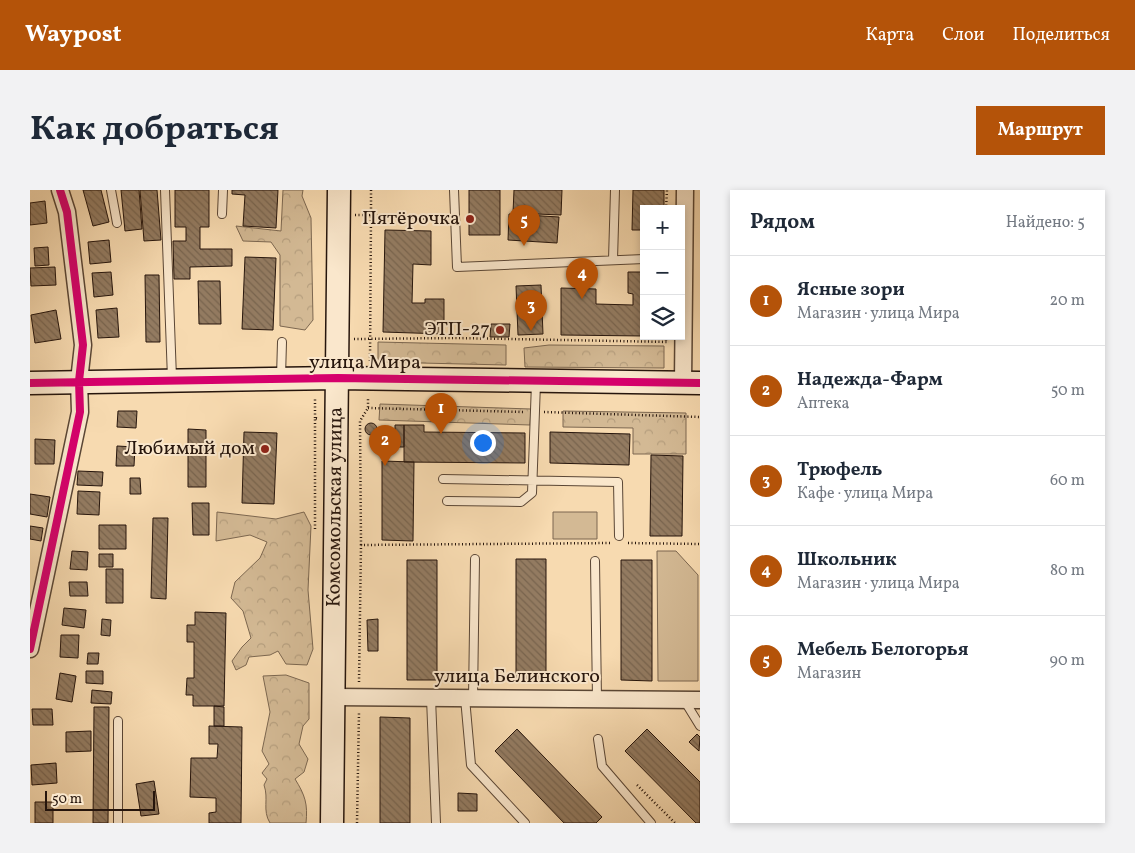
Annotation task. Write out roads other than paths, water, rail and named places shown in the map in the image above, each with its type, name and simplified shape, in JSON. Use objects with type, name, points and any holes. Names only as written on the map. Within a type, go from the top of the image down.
[{"type":"street","points":[[30,648],[80,412],[79,381],[82,345],[66,212],[60,190]]},
{"type":"street","name":"Комсомольская улица","points":[[332,823],[339,190]]},
{"type":"street","points":[[683,250],[685,190]]},
{"type":"street","points":[[683,295],[683,344],[691,383]]},
{"type":"street","name":"улица Мира","points":[[30,382],[338,378],[691,383]]},
{"type":"street","name":"улица Белинского","points":[[334,697],[700,700]]},
{"type":"lane","points":[[111,190],[118,223]]},
{"type":"lane","points":[[165,190],[172,380]]},
{"type":"lane","points":[[222,214],[223,190]]},
{"type":"lane","points":[[454,190],[457,266],[640,259]]},
{"type":"lane","points":[[614,260],[615,190]]},
{"type":"lane","points":[[281,379],[282,342]]},
{"type":"lane","points":[[447,501],[521,502],[532,493],[536,381]]},
{"type":"lane","points":[[443,479],[618,482],[619,536]]},
{"type":"lane","points":[[474,559],[469,698],[471,765],[525,823]]},
{"type":"lane","points":[[595,560],[597,699]]},
{"type":"lane","points":[[431,698],[436,823]]},
{"type":"lane","points":[[684,700],[700,726]]},
{"type":"lane","points":[[118,721],[118,823]]},
{"type":"lane","points":[[598,740],[602,766],[651,823]]},
{"type":"place","name":"Пятёрочка","points":[[470,219]]},
{"type":"place","name":"Мебель Белогорья","points":[[524,246]]},
{"type":"place","name":"Школьник","points":[[582,299]]},
{"type":"place","name":"ЭТП-27","points":[[500,330]]},
{"type":"place","name":"Трюфель","points":[[531,331]]},
{"type":"place","name":"Ясные зори","points":[[441,434]]},
{"type":"place","name":"Любимый дом","points":[[265,449]]},
{"type":"place","name":"Надежда-Фарм","points":[[385,466]]}]
